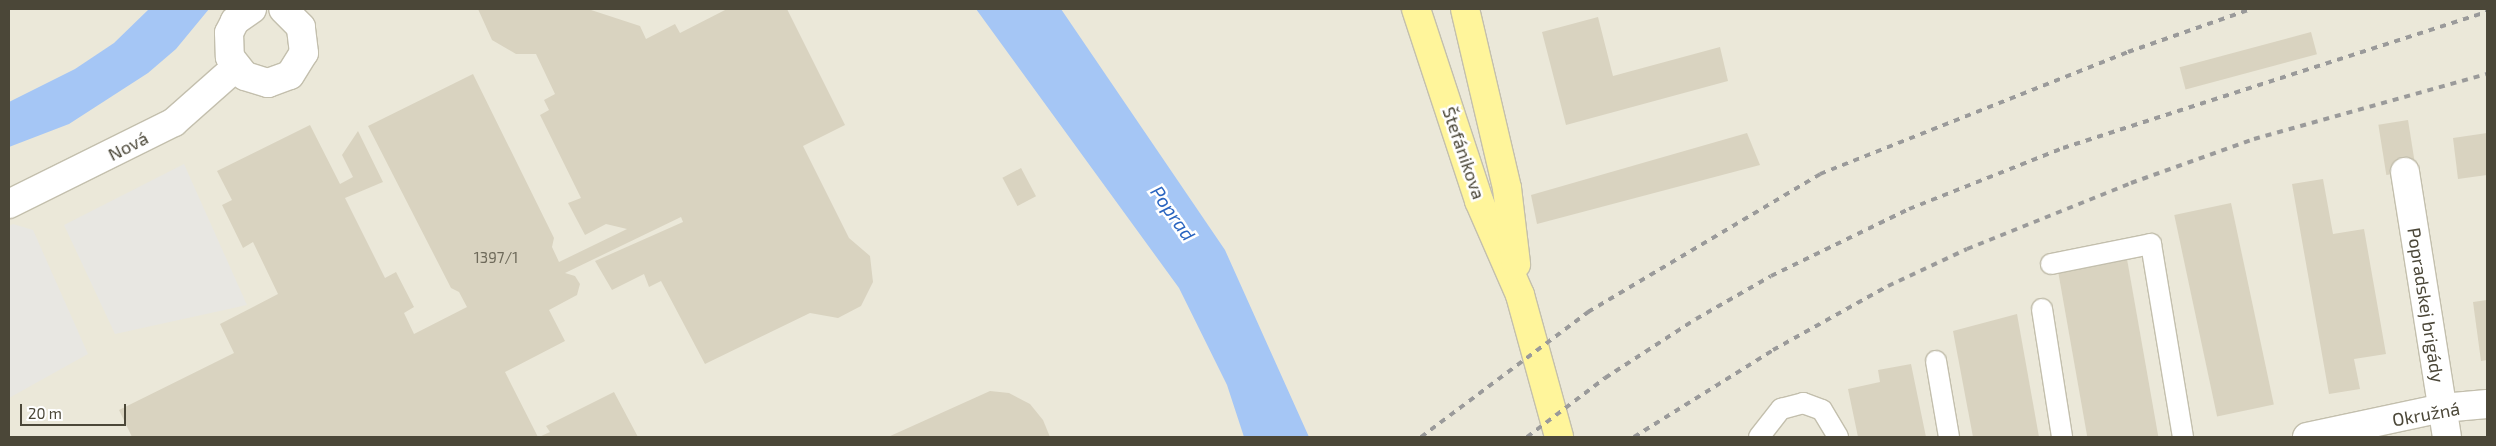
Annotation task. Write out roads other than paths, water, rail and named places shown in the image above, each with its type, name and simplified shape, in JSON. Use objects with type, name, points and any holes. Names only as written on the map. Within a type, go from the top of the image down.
[{"type":"main road","name":"Štefánikova","points":[[1416,9],[1479,201],[1520,295],[1559,437]]},
{"type":"main road","name":"Štefánikova","points":[[1465,9],[1507,188],[1520,295]]},
{"type":"street","points":[[252,9],[235,21],[229,33],[228,45],[235,68],[255,81],[268,83],[290,74],[298,65],[304,53],[301,27],[283,9]]},
{"type":"street","name":"Nová","points":[[9,204],[174,122],[235,68]]},
{"type":"street","name":"Popradskej brigády","points":[[2405,172],[2447,437]]},
{"type":"street","name":"Okružná","points":[[2307,437],[2442,408],[2487,404]]},
{"type":"lane","points":[[2051,264],[2151,244],[2182,437]]},
{"type":"lane","points":[[2042,309],[2062,437]]},
{"type":"lane","points":[[1936,361],[1949,437]]},
{"type":"lane","points":[[1758,437],[1781,409],[1803,403],[1822,410],[1838,437]]},
{"type":"water","points":[[149,9],[209,9],[176,49],[148,73],[69,124],[9,147],[9,102],[75,69],[114,43]]},
{"type":"water","name":"Poprad","points":[[976,9],[1061,9],[1225,250],[1309,437],[1244,437],[1227,385],[1179,288]]},
{"type":"railway","points":[[1421,437],[1588,312],[1820,174],[2128,52],[2251,9]]},
{"type":"railway","points":[[1527,437],[1605,378],[1696,319],[1771,276],[1909,209],[2063,148],[2487,12]]},
{"type":"railway","points":[[1634,437],[1773,350],[1888,286],[1967,249],[2131,183],[2254,139],[2487,74]]}]
